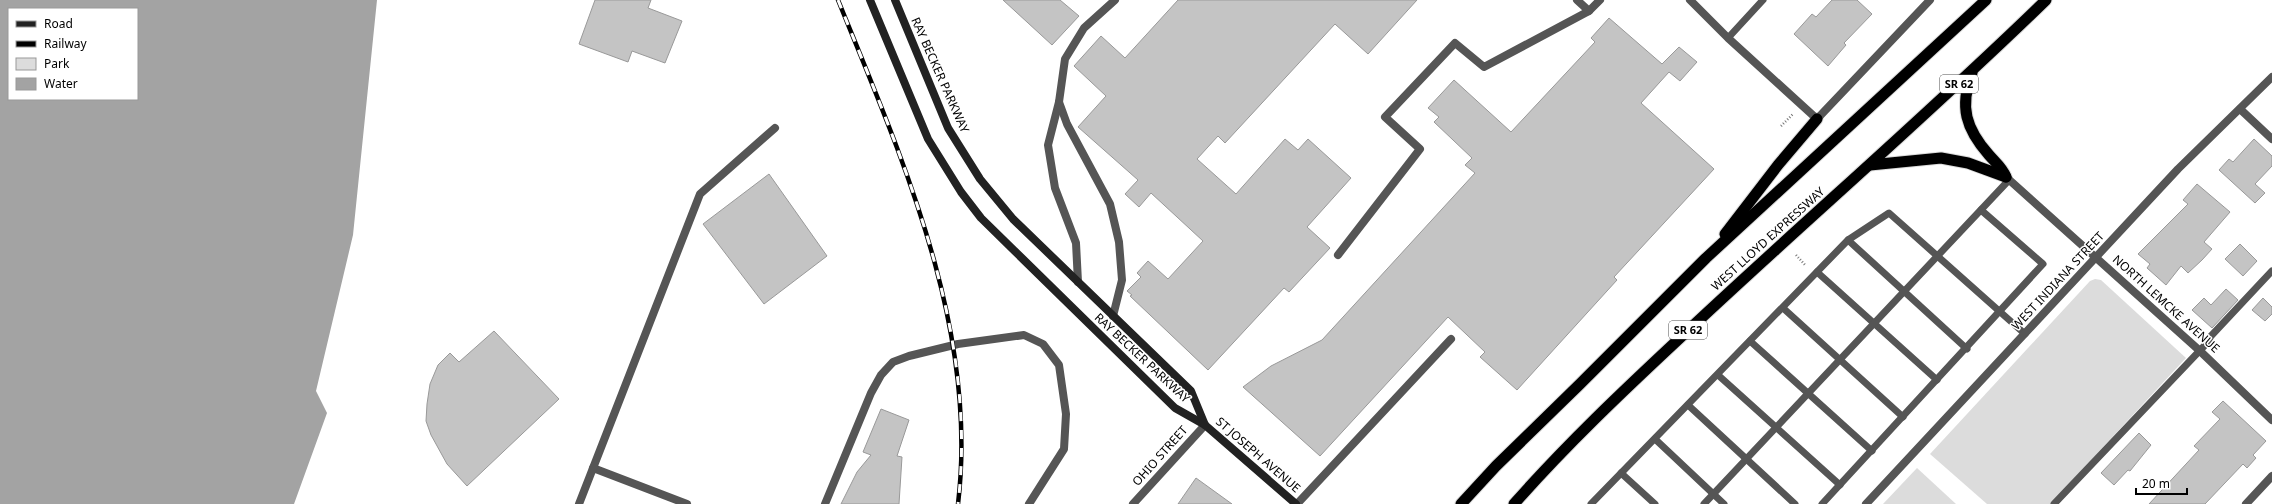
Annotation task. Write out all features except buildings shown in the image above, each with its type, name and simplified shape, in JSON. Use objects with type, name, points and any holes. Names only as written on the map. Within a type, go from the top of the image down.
[{"type":"highway","name":"SR 62","points":[[1461,504],[1496,466],[1706,258],[1986,0]]},
{"type":"highway","name":"WEST LLOYD EXPRESSWAY","points":[[1514,504],[1613,401],[1762,261],[1973,71],[2046,0]]},
{"type":"highway","points":[[1973,71],[1968,85],[1965,102],[1968,121],[1973,135],[2002,168],[2008,178]]},
{"type":"highway","points":[[1706,258],[1778,165],[1817,119]]},
{"type":"highway","points":[[1870,165],[1942,158],[1968,163],[2008,178]]},
{"type":"main road","name":"RAY BECKER PARKWAY","points":[[870,0],[928,140],[961,192],[981,218],[1174,408],[1205,425]]},
{"type":"main road","name":"RAY BECKER PARKWAY","points":[[895,0],[948,128],[980,179],[1013,219],[1191,391],[1205,425]]},
{"type":"main road","name":"ST JOSEPH AVENUE","points":[[1205,425],[1296,504]]},
{"type":"street","points":[[1078,282],[1076,243],[1055,188],[1048,145],[1059,102],[1065,59],[1084,28],[1115,0]]},
{"type":"street","points":[[1577,0],[1589,11]]},
{"type":"street","points":[[1338,255],[1420,150],[1385,117],[1455,43],[1484,67],[1589,11],[1600,0]]},
{"type":"street","points":[[1690,0],[1728,38],[1817,119],[1930,0]]},
{"type":"street","name":"WEST INDIANA STREET","points":[[1866,504],[2178,169],[2272,77]]},
{"type":"street","points":[[1059,102],[1067,124],[1110,204],[1117,234],[1122,280],[1113,316]]},
{"type":"street","points":[[2240,109],[2272,139]]},
{"type":"street","points":[[579,504],[700,194],[775,128]]},
{"type":"street","name":"NORTH LEMCKE AVENUE","points":[[2008,178],[2200,351],[2272,420]]},
{"type":"street","points":[[825,504],[871,393],[881,375],[893,362],[958,344],[1024,335],[1043,344],[1059,364],[1066,414],[1064,449],[1029,504]]},
{"type":"street","points":[[1296,504],[1451,339]]},
{"type":"street","name":"OHIO STREET","points":[[1133,504],[1205,425]]},
{"type":"street","points":[[593,468],[687,504]]},
{"type":"street","points":[[2246,504],[2272,476]]},
{"type":"lane","points":[[1728,38],[1763,0]]},
{"type":"lane","points":[[1704,504],[1981,210],[2008,178]]},
{"type":"lane","points":[[1822,504],[2002,311],[2043,264],[1981,210]]},
{"type":"lane","points":[[1591,504],[1848,240],[1888,213],[2002,311],[2025,334]]},
{"type":"lane","points":[[1848,240],[1967,349]]},
{"type":"lane","points":[[2054,504],[2200,351],[2211,336],[2272,271]]},
{"type":"lane","points":[[1817,272],[1937,380]]},
{"type":"lane","points":[[1783,308],[1903,417]]},
{"type":"lane","points":[[1750,341],[1872,451]]},
{"type":"lane","points":[[1718,375],[1840,485]]},
{"type":"lane","points":[[1688,405],[1795,504]]},
{"type":"lane","points":[[1654,439],[1724,504]]},
{"type":"lane","points":[[1621,473],[1655,504]]},
{"type":"path","points":[[1781,126],[1801,105]]},
{"type":"path","points":[[1796,255],[1806,266]]},
{"type":"green space","points":[[2095,279],[2101,280],[2186,358],[2050,504],[1987,504],[1930,454],[2090,281]]},
{"type":"green space","points":[[1917,468],[1956,504],[1883,504]]},
{"type":"water","points":[[0,0],[377,0],[353,235],[316,391],[327,413],[294,504],[0,504]]},
{"type":"railway","points":[[838,0],[887,121],[910,183],[930,246],[946,309],[957,374],[961,439],[958,504]]}]
